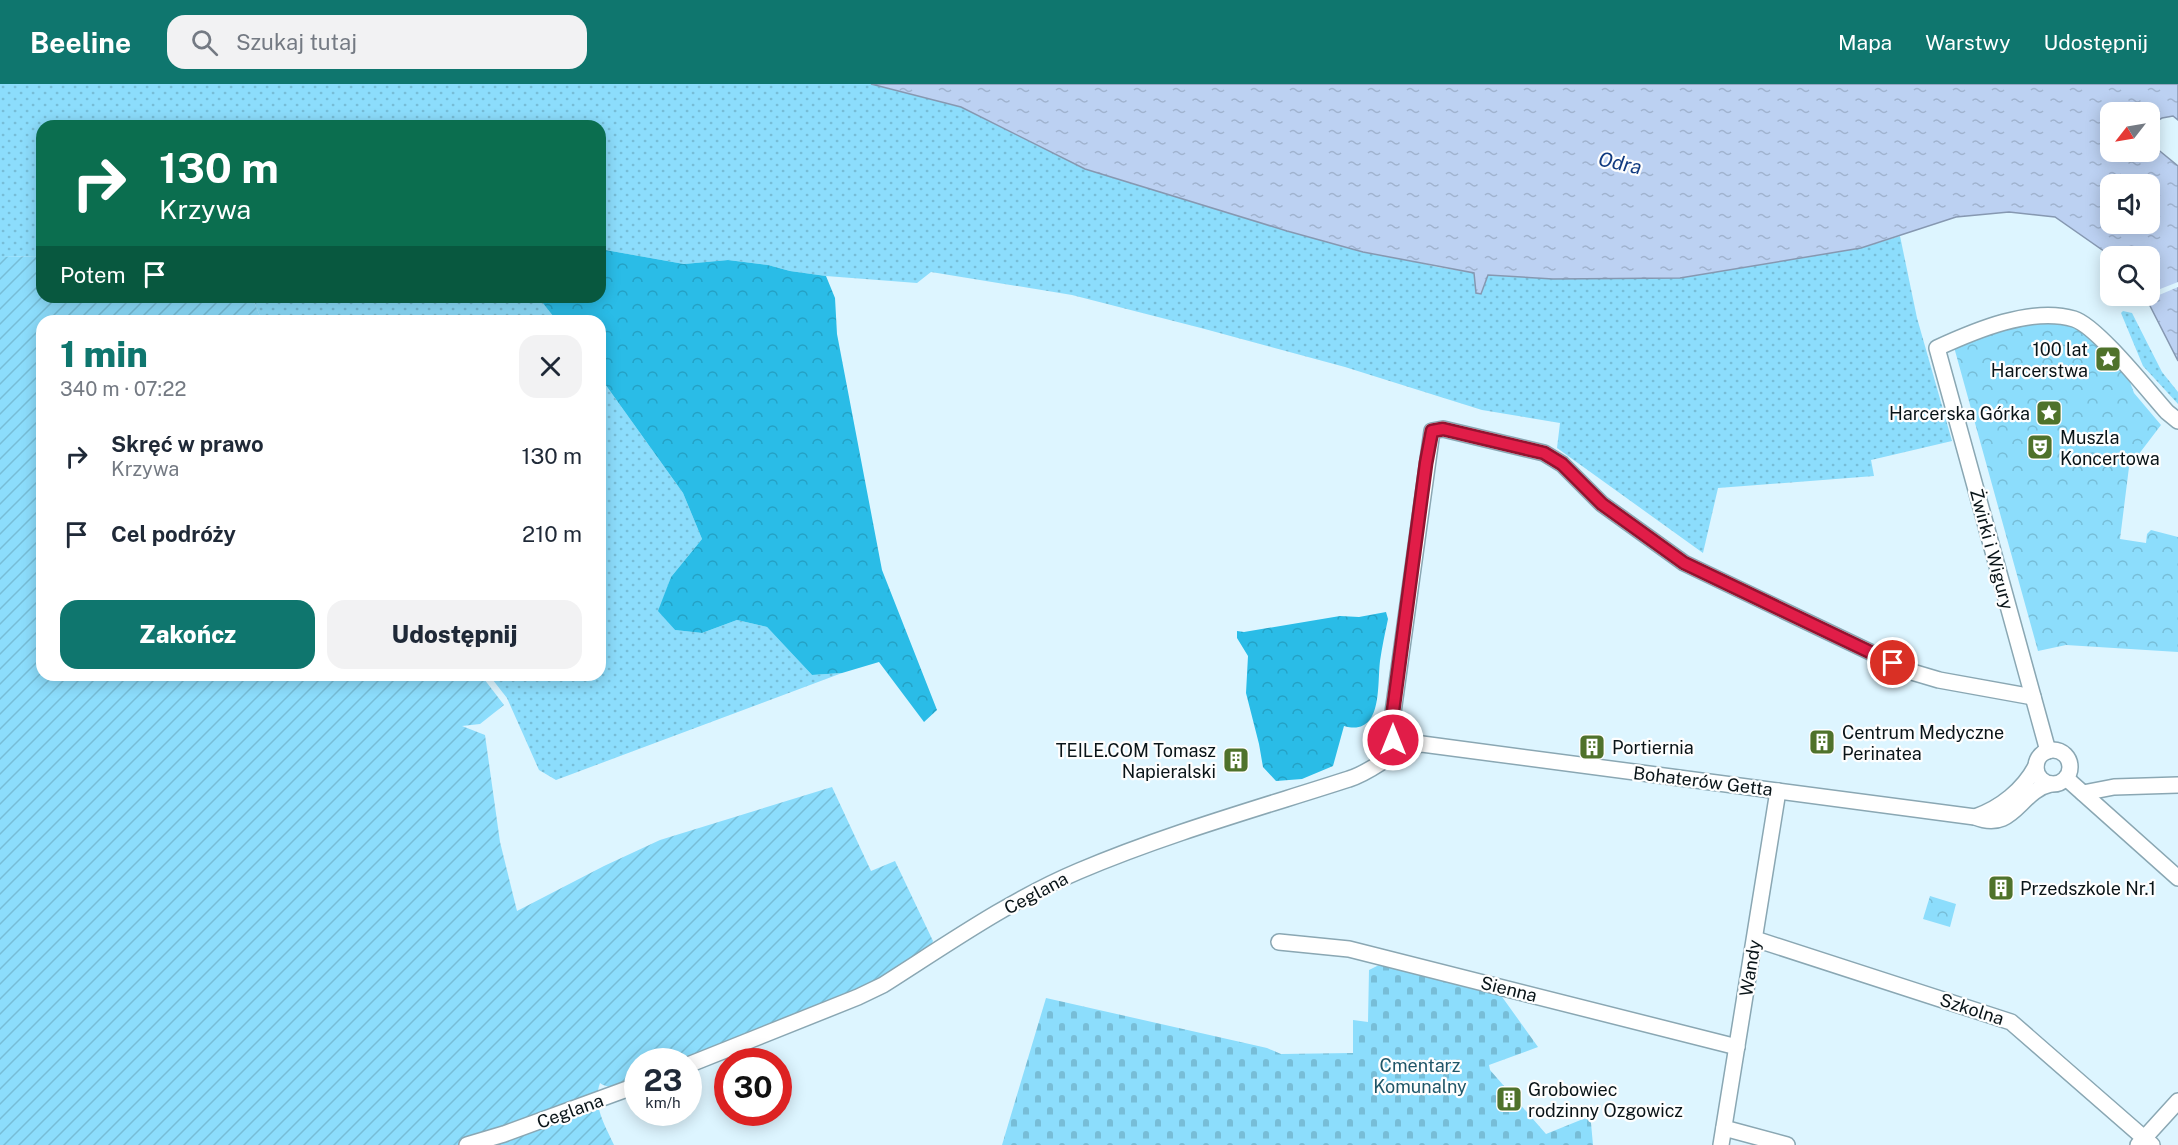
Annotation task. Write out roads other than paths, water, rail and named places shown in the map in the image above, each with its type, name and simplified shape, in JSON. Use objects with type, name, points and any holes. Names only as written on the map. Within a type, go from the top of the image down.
[{"type":"street","name":"Żwirki i Wigury","points":[[2048,751],[1937,348],[1978,330],[2007,321],[2046,316],[2074,319],[2092,330],[2178,422]]},
{"type":"street","points":[[1397,753],[1391,726],[1432,431],[1443,429],[1544,453],[1562,464],[1602,504],[1684,563],[1912,672],[1939,680],[2034,697]]},
{"type":"street","name":"Bohaterów Getta","points":[[1397,753],[1408,746],[1422,744],[1975,817],[1991,822],[2003,819],[2040,786],[2058,781]]},
{"type":"street","points":[[1975,817],[2004,804],[2030,776],[2040,756],[2048,751],[2059,751],[2067,758],[2070,768],[2058,781]]},
{"type":"street","name":"Ceglana","points":[[702,1059],[883,985],[1029,896],[1078,871],[1204,825],[1363,775],[1397,753]]},
{"type":"street","points":[[2036,766],[2042,780],[2058,781],[2083,793],[2178,878]]},
{"type":"street","points":[[2083,793],[2114,788],[2178,785]]},
{"type":"street","name":"Wandy","points":[[1721,1145],[1778,791]]},
{"type":"street","name":"Szkolna","points":[[1755,939],[2011,1022],[2145,1143]]},
{"type":"street","name":"Sienna","points":[[1279,942],[1349,949],[1737,1047]]},
{"type":"street","name":"Ceglana","points":[[467,1145],[504,1134],[624,1090]]},
{"type":"street","points":[[2145,1143],[2178,1101]]},
{"type":"street","points":[[1724,1128],[1787,1145]]},
{"type":"water","name":"Odra","points":[[871,84],[2178,84],[2178,120],[2173,116],[2160,119],[2160,102],[2100,102],[2100,162],[2160,162],[2160,151],[2178,166],[2178,361],[2150,306],[2160,306],[2160,246],[2100,246],[2100,248],[2055,217],[2009,212],[1956,217],[1861,248],[1680,278],[1553,279],[1488,275],[1481,294],[1476,293],[1474,273],[1363,252],[1085,169],[961,107]]},
{"type":"place","name":"100 lat Harcerstwa","points":[[2108,359]]},
{"type":"place","name":"Harcerska Górka","points":[[2049,413]]},
{"type":"place","name":"Muszla Koncertowa","points":[[2040,447]]},
{"type":"place","name":"Centrum Medyczne Perinatea","points":[[1822,742]]},
{"type":"place","name":"Portiernia","points":[[1592,747]]},
{"type":"place","name":"TEILE.COM Tomasz Napieralski","points":[[1236,760]]},
{"type":"place","name":"Przedszkole Nr.1","points":[[2001,888]]},
{"type":"place","name":"Grobowiec rodzinny Ozgowicz","points":[[1509,1099]]},
{"type":"park label","name":"Cmentarz Komunalny","points":[[1420,1075]]}]
